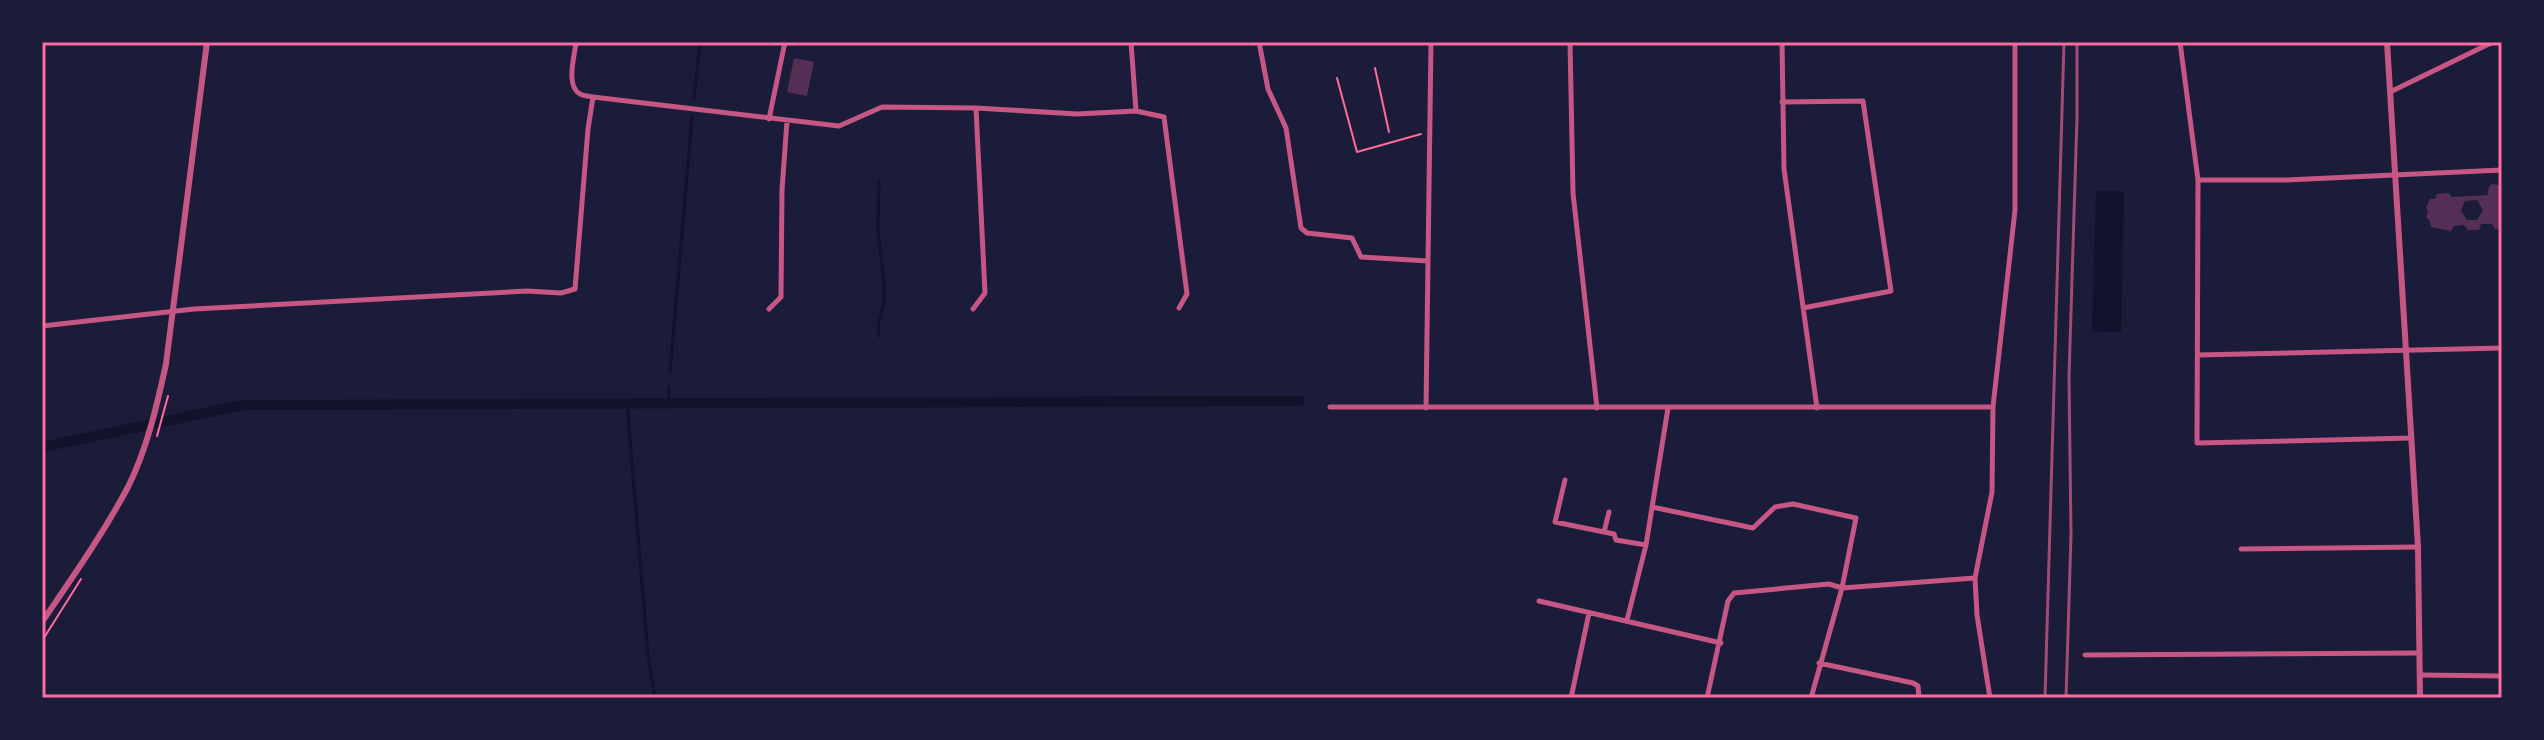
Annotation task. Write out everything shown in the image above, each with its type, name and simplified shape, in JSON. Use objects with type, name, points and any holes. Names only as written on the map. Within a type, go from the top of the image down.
[{"type":"street","points":[[42,622],[93,547],[129,485],[154,415],[166,364],[207,42]]},
{"type":"street","points":[[576,42],[572,76],[574,88],[580,94],[593,97],[833,126],[882,107],[1077,114],[1136,111],[1164,117],[1187,294],[1179,308]]},
{"type":"street","points":[[769,119],[785,42]]},
{"type":"street","points":[[1131,42],[1136,111]]},
{"type":"street","points":[[1259,42],[1268,89],[1286,128],[1301,228],[1307,233],[1352,238],[1361,257],[1428,261]]},
{"type":"street","points":[[1426,408],[1431,42]]},
{"type":"street","points":[[1570,42],[1573,193],[1597,408]]},
{"type":"street","points":[[1782,42],[1784,169],[1817,408]]},
{"type":"street","points":[[1990,698],[1977,615],[1975,578],[1992,492],[1993,407],[2015,210],[2015,42]]},
{"type":"street","points":[[2180,42],[2198,180],[2197,443],[2412,438]]},
{"type":"street","points":[[2387,42],[2418,547],[2420,698]]},
{"type":"street","points":[[2390,92],[2493,42]]},
{"type":"street","points":[[42,326],[194,309],[527,291],[561,293],[575,289],[593,97]]},
{"type":"street","points":[[1782,102],[1863,101],[1891,291],[1803,308]]},
{"type":"street","points":[[973,309],[985,293],[976,108]]},
{"type":"street","points":[[769,309],[781,297],[782,190],[787,121]]},
{"type":"street","points":[[2198,180],[2260,181],[2502,170]]},
{"type":"street","points":[[2197,355],[2502,348]]},
{"type":"street","points":[[1330,407],[1993,407]]},
{"type":"street","points":[[1627,620],[1646,545],[1668,408]]},
{"type":"street","points":[[1565,480],[1555,522],[1614,534],[1616,540],[1646,545]]},
{"type":"street","points":[[1652,507],[1753,528],[1775,507],[1793,504],[1856,518],[1842,588],[1811,698]]},
{"type":"street","points":[[1604,532],[1609,512]]},
{"type":"street","points":[[2241,549],[2418,547]]},
{"type":"street","points":[[1707,698],[1728,601],[1734,593],[1829,584],[1842,588],[1975,578]]},
{"type":"street","points":[[1539,601],[1721,643]]},
{"type":"street","points":[[1571,698],[1589,613]]},
{"type":"street","points":[[2085,655],[2420,653]]},
{"type":"street","points":[[1819,663],[1913,683],[1918,686],[1919,698]]},
{"type":"street","points":[[2421,675],[2502,676]]},
{"type":"path","points":[[1375,68],[1389,132]]},
{"type":"path","points":[[1337,78],[1357,152],[1430,131]]},
{"type":"path","points":[[160,425],[164,414]]},
{"type":"shaded area","points":[[2096,191],[2124,191],[2121,332],[2092,331]]},
{"type":"building","points":[[794,58],[814,62],[807,96],[787,92]]},
{"type":"building","points":[[2491,184],[2502,188],[2501,229],[2495,229],[2492,224],[2481,224],[2479,230],[2468,230],[2464,225],[2454,226],[2451,231],[2431,227],[2426,217],[2426,207],[2437,194],[2448,193],[2452,197],[2489,195],[2487,192]],"holes":[[[2477,200],[2483,210],[2477,220],[2467,220],[2461,211],[2465,201]]]},
{"type":"waterway","points":[[694,99],[700,42]]},
{"type":"waterway","points":[[670,373],[692,117]]},
{"type":"waterway","points":[[879,181],[878,230],[884,283],[879,336]]},
{"type":"waterway","points":[[668,403],[669,387]]},
{"type":"waterway","points":[[42,447],[243,405],[1300,401]]},
{"type":"waterway","points":[[627,403],[648,655],[655,698]]},
{"type":"railway","points":[[2045,698],[2064,42]]},
{"type":"railway","points":[[2066,698],[2077,42]]}]
